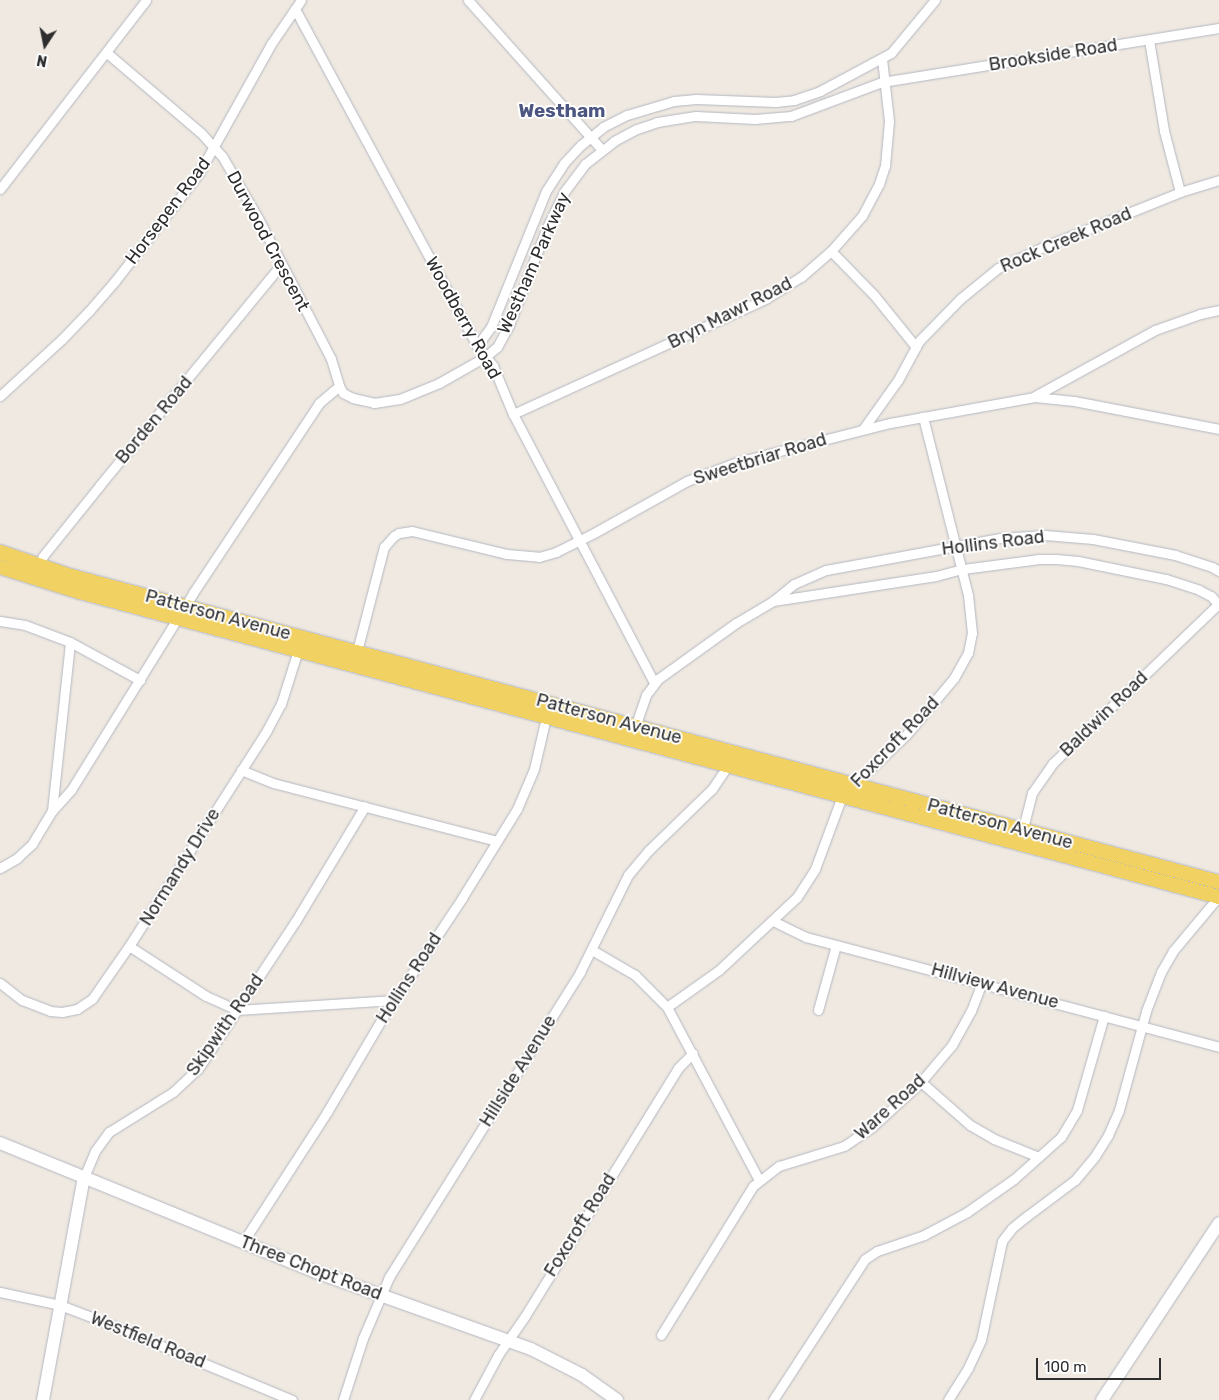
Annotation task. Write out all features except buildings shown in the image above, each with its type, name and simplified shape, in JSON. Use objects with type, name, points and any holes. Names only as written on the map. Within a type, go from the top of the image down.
[{"type":"main road","name":"Patterson Avenue","points":[[0,552],[182,612]]},
{"type":"main road","name":"Patterson Avenue","points":[[0,567],[32,578],[182,612],[547,710],[635,726],[1219,882]]},
{"type":"main road","name":"Patterson Avenue","points":[[547,710],[631,740],[1219,897]]},
{"type":"main road","name":"Three Chopt Road","points":[[0,1143],[380,1296],[508,1340],[557,1361],[618,1400]]},
{"type":"main road","name":"Skipwith Road","points":[[43,1400],[84,1177]]},
{"type":"main road","points":[[1102,1400],[1219,1223]]},
{"type":"street","points":[[0,189],[107,53],[146,0]]},
{"type":"street","name":"Horsepen Road","points":[[0,396],[62,339],[116,281],[199,174],[271,44],[301,0]]},
{"type":"street","points":[[468,0],[602,150]]},
{"type":"street","name":"Westham Parkway","points":[[477,346],[491,327],[546,191],[564,163],[591,137],[620,118],[674,101],[696,99],[776,102],[794,100],[820,91],[882,59],[900,44],[936,0]]},
{"type":"street","name":"Woodberry Road","points":[[295,9],[477,346],[493,366],[513,414],[654,683]]},
{"type":"street","name":"Brookside Road","points":[[886,81],[1219,28]]},
{"type":"street","points":[[1148,40],[1166,142],[1180,192]]},
{"type":"street","name":"Durwood Crescent","points":[[107,53],[202,133],[215,147],[236,177],[331,359],[339,386]]},
{"type":"street","name":"Bryn Mawr Road","points":[[513,414],[767,298],[802,277],[831,251],[862,216],[879,184],[889,140],[886,81],[882,59]]},
{"type":"street","name":"Westham Parkway","points":[[339,386],[343,393],[362,401],[374,403],[400,399],[439,383],[485,357],[497,347],[564,192],[585,164],[602,150],[629,133],[657,122],[696,116],[755,119],[792,116],[886,81]]},
{"type":"street","name":"Rock Creek Road","points":[[863,429],[898,380],[916,347],[960,299],[998,268],[1041,248],[1180,192],[1219,180]]},
{"type":"street","points":[[831,251],[874,295],[916,347]]},
{"type":"street","name":"Borden Road","points":[[32,578],[43,556],[281,265]]},
{"type":"street","points":[[1035,397],[1155,330],[1200,314],[1219,310]]},
{"type":"street","points":[[0,868],[17,858],[32,844],[52,811],[71,790],[182,612],[319,403],[339,386]]},
{"type":"street","name":"Sweetbriar Road","points":[[355,659],[384,547],[394,536],[412,531],[525,557],[539,557],[556,552],[580,540],[687,481],[711,470],[786,447],[863,429],[1035,397],[1074,401],[1219,429]]},
{"type":"street","name":"Foxcroft Road","points":[[667,1007],[719,970],[797,897],[815,869],[842,796],[918,721],[954,678],[968,653],[972,633],[971,613],[963,568],[923,417]]},
{"type":"street","name":"Hollins Road","points":[[631,740],[646,695],[654,683],[736,623],[773,601],[794,584],[813,573],[899,555],[1018,536],[1076,537],[1175,555],[1219,571]]},
{"type":"street","name":"Hollins Road","points":[[773,601],[936,576],[963,568],[1040,559],[1078,561],[1185,584],[1211,596],[1219,604]]},
{"type":"street","name":"Baldwin Road","points":[[1019,844],[1032,793],[1053,763],[1219,604]]},
{"type":"street","points":[[0,621],[25,624],[70,642],[140,680]]},
{"type":"street","points":[[52,811],[70,642]]},
{"type":"street","name":"Normandy Drive","points":[[0,983],[22,1000],[37,1007],[56,1012],[77,1010],[92,999],[129,946],[281,704],[300,644]]},
{"type":"street","name":"Hollins Road","points":[[243,1242],[327,1112],[394,1000],[526,794],[534,769],[547,710]]},
{"type":"street","name":"Hillside Avenue","points":[[343,1400],[380,1296],[389,1277],[592,950],[603,930],[613,902],[634,867],[712,789],[735,753]]},
{"type":"street","points":[[241,770],[273,783],[497,841]]},
{"type":"street","name":"Skipwith Road","points":[[84,1177],[95,1151],[109,1132],[159,1101],[186,1081],[198,1069],[342,848],[366,806]]},
{"type":"street","points":[[948,1400],[968,1368],[981,1340],[1002,1241],[1012,1228],[1075,1180],[1095,1156],[1115,1122],[1154,988],[1173,951],[1219,897]]},
{"type":"street","name":"Hillview Avenue","points":[[773,921],[806,937],[1219,1047]]},
{"type":"street","points":[[818,1010],[836,945]]},
{"type":"street","points":[[129,946],[206,996],[238,1010],[394,1000]]},
{"type":"street","points":[[592,950],[635,975],[667,1007],[759,1180]]},
{"type":"street","name":"Ware Road","points":[[661,1335],[746,1195],[759,1180],[779,1166],[833,1150],[858,1138],[921,1082],[952,1046],[962,1030],[982,983]]},
{"type":"street","points":[[773,1400],[852,1278],[870,1255],[943,1226],[993,1194],[1061,1137],[1077,1110],[1104,1016]]},
{"type":"street","name":"Foxcroft Road","points":[[474,1400],[508,1340],[678,1068],[693,1053]]},
{"type":"street","points":[[921,1082],[970,1125],[994,1139],[1039,1157]]},
{"type":"street","name":"Westfield Road","points":[[0,1292],[60,1306],[292,1400]]},
{"type":"district","name":"Westham","points":[[562,111]]}]
